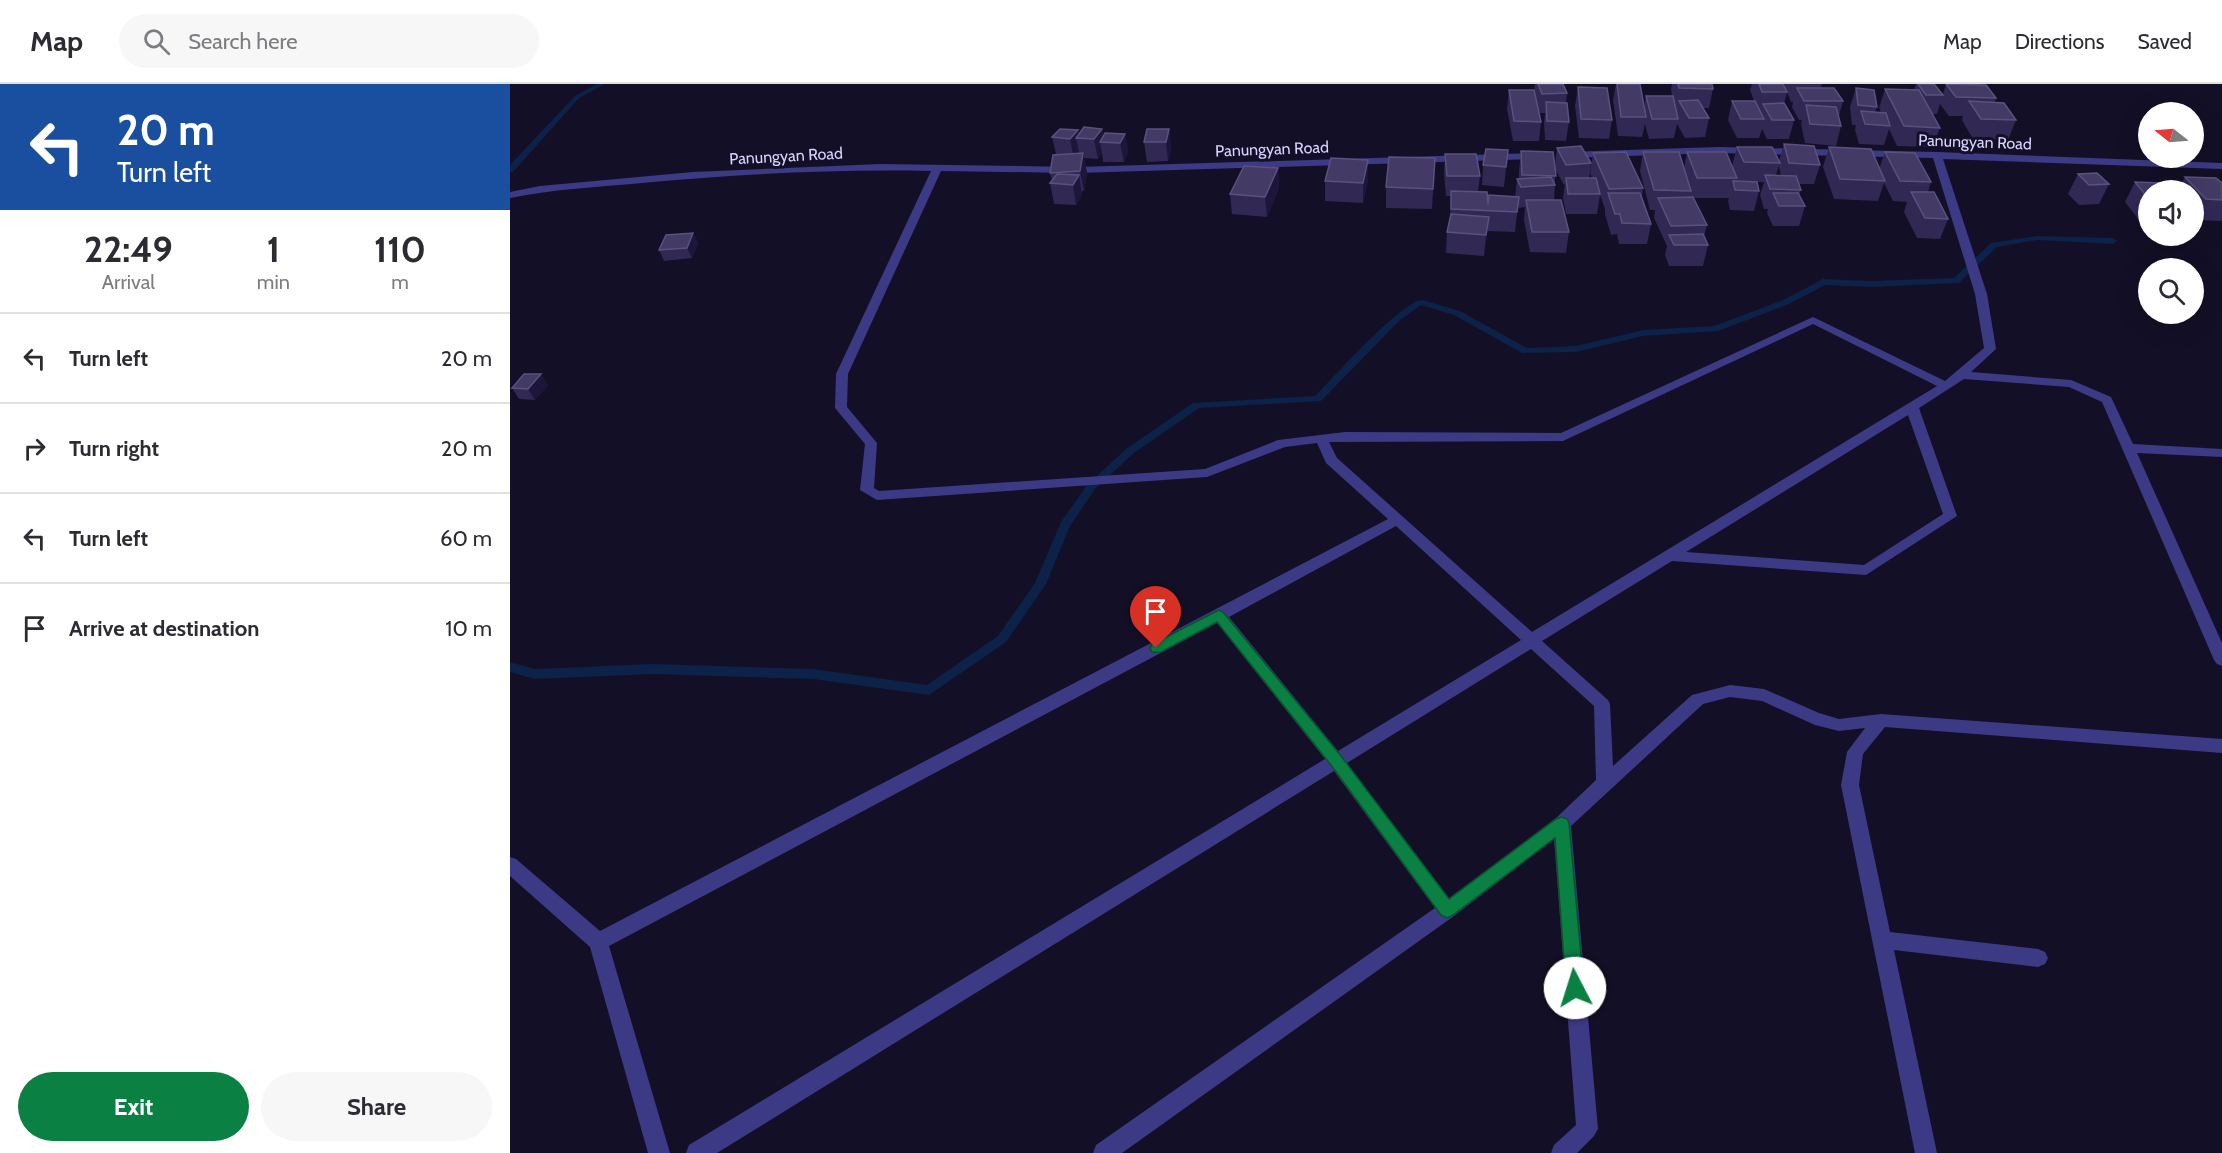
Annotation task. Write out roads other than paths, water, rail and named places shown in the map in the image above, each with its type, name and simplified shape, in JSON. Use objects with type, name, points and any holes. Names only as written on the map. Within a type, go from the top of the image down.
[{"type":"street","name":"Panungyan Road","points":[[510,195],[540,189],[693,175],[881,167],[1077,170],[1719,150],[2138,163]]},
{"type":"street","points":[[697,1153],[1961,375],[1990,349],[1981,294],[1937,155]]},
{"type":"street","name":"Panungyan Road","points":[[2204,165],[2222,166]]},
{"type":"street","points":[[937,168],[842,374],[841,408],[871,443],[867,490],[877,496],[1207,473],[1283,443],[1321,438],[1345,436],[1563,437],[1813,320],[1946,386]]},
{"type":"street","points":[[2200,168],[2209,179]]},
{"type":"street","points":[[1961,375],[2071,384],[2107,400],[2222,660]]},
{"type":"street","points":[[1670,556],[1866,570],[1950,516],[1912,407]]},
{"type":"street","points":[[1321,438],[1331,460],[1602,704],[1605,783]]},
{"type":"street","points":[[2128,448],[2222,453]]},
{"type":"street","points":[[598,942],[1397,520]]},
{"type":"street","points":[[1219,615],[1336,761],[1447,910]]},
{"type":"street","points":[[1104,1153],[1447,910],[1562,823],[1698,699],[1730,691],[1764,695],[1815,719],[1839,725],[1881,720],[2222,747]]},
{"type":"street","points":[[1881,720],[1855,752],[1851,785],[1926,1153]]},
{"type":"street","points":[[1562,823],[1587,1129],[1562,1153]]},
{"type":"street","points":[[510,865],[598,942],[658,1153]]},
{"type":"street","points":[[1883,940],[2038,957]]},
{"type":"waterway","points":[[510,170],[577,97],[602,84]]},
{"type":"waterway","points":[[510,667],[535,674],[653,669],[813,674],[929,690],[1002,639],[1040,584],[1065,525],[1091,487],[1130,451],[1197,405],[1318,399],[1397,318],[1420,302],[1457,313],[1525,351],[1576,349],[1643,333],[1715,329],[1786,302],[1823,282],[1871,284],[1956,281],[1994,245],[2037,238],[2113,241]]}]
